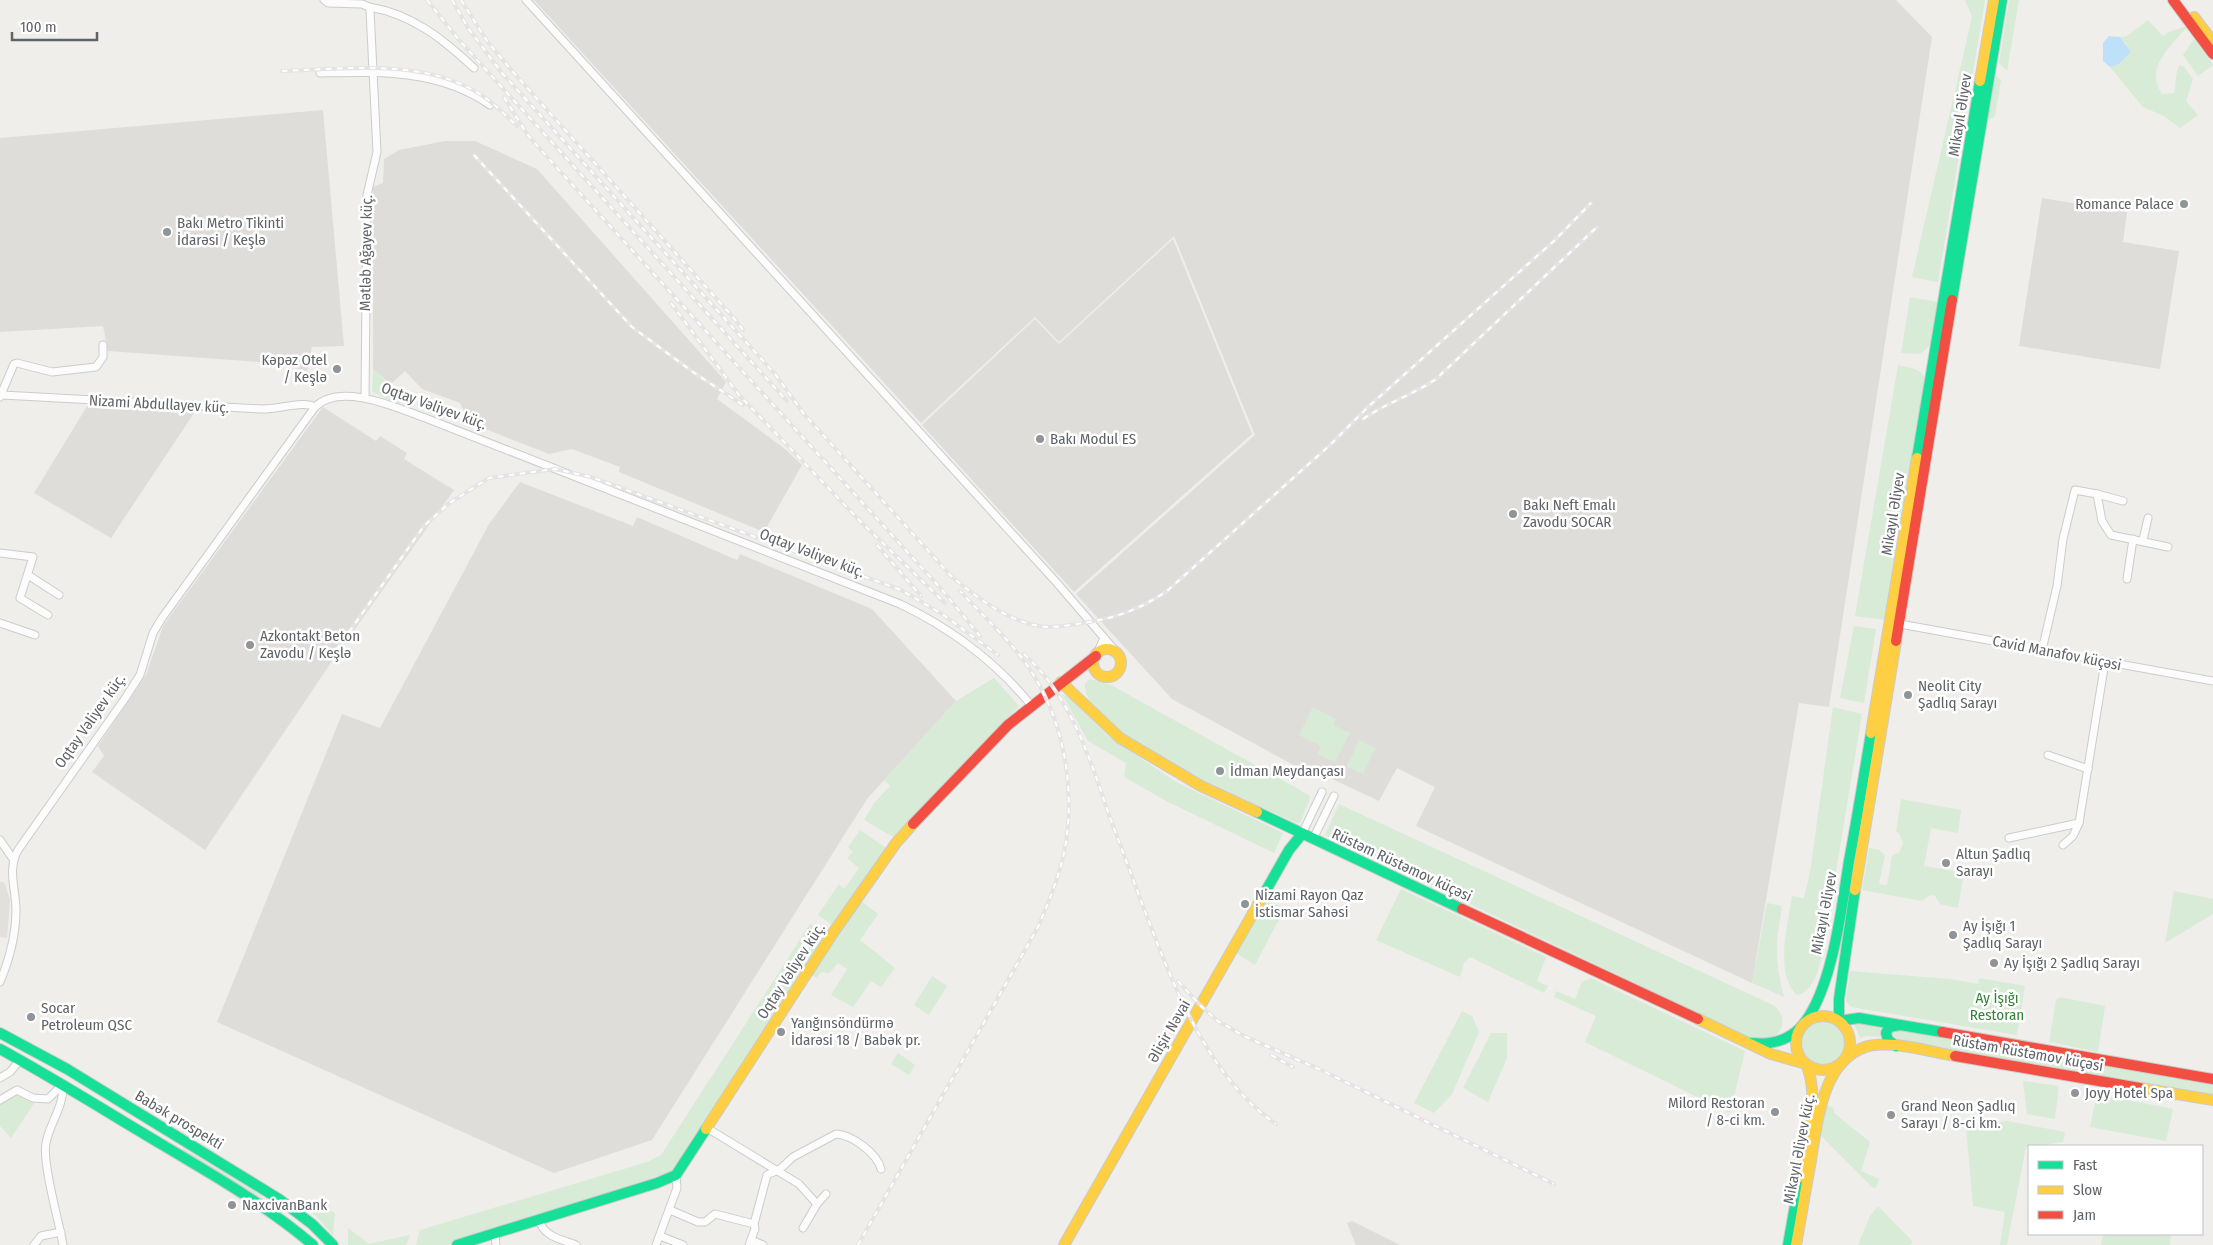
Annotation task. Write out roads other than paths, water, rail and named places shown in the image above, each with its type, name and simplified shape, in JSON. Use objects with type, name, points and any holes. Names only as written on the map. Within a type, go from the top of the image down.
[{"type":"main road","name":"Mikayıl Əliyev","points":[[1801,1027],[1821,987],[1836,941],[1994,0]]},
{"type":"main road","name":"Mikayıl Əliyev","points":[[1839,1021],[1839,999],[1854,895],[2002,0]]},
{"type":"main road","points":[[2173,0],[2213,54]]},
{"type":"main road","points":[[2181,0],[2213,42]]},
{"type":"main road","points":[[1109,649],[1118,654],[1121,664],[1120,669],[1116,674],[1106,677],[1101,675],[1094,666],[1096,656],[1109,649]]},
{"type":"main road","name":"Oqtay Vəliyev küç.","points":[[676,1175],[833,933],[896,843],[961,772],[1031,705],[1096,656]]},
{"type":"main road","name":"Rüstəm Rüstəmov küçəsi","points":[[1061,682],[1114,734],[1134,748],[1201,786],[1771,1054],[1806,1064]]},
{"type":"main road","name":"Əlişir Nəvai","points":[[1064,1245],[1290,850],[1302,834]]},
{"type":"main road","points":[[1839,999],[1843,1009],[1859,1018]]},
{"type":"main road","points":[[1751,1043],[1764,1045],[1774,1043],[1816,1017],[1824,1016],[1839,1021],[1844,1026],[1850,1041],[1847,1056],[1842,1062],[1824,1070],[1806,1064]]},
{"type":"main road","name":"Rüstəm Rüstəmov küçəsi","points":[[1839,1021],[1859,1018],[2213,1079]]},
{"type":"main road","points":[[1896,1046],[1888,1040],[1886,1033],[1889,1027],[1900,1025]]},
{"type":"main road","points":[[1788,1245],[1814,1096],[1812,1078],[1806,1064],[1800,1058],[1796,1042],[1801,1027]]},
{"type":"main road","name":"Babək prospekti","points":[[0,1032],[67,1069],[279,1199],[298,1213],[333,1245]]},
{"type":"main road","name":"Rüstəm Rüstəmov küçəsi","points":[[1842,1062],[1871,1044],[1896,1046],[2213,1100]]},
{"type":"main road","name":"Babək prospekti","points":[[0,1049],[63,1084],[236,1190],[290,1225],[313,1245]]},
{"type":"main road","name":"Mikayıl Əliyev küç.","points":[[1796,1245],[1822,1098],[1842,1062]]},
{"type":"main road","points":[[99,1107],[126,1119],[151,1135],[158,1135],[159,1130],[135,1114],[128,1106]]},
{"type":"main road","points":[[236,1190],[179,1152],[176,1148],[178,1145],[185,1146],[252,1187],[279,1199]]},
{"type":"main road","points":[[457,1245],[657,1183],[676,1175]]},
{"type":"street","points":[[324,0],[328,3],[362,4],[383,9],[412,20],[450,46],[474,68]]},
{"type":"street","points":[[526,0],[1057,583],[1118,654]]},
{"type":"street","name":"Mətləb Ağayev küç.","points":[[365,398],[366,195],[377,152],[369,7]]},
{"type":"street","points":[[320,73],[372,72],[405,74],[438,80],[474,94],[490,105]]},
{"type":"street","points":[[1,396],[14,364],[60,372],[96,367],[104,357],[103,345]]},
{"type":"street","name":"Nizami Abdullayev küç.","points":[[1,396],[261,410],[276,410],[306,403],[315,406]]},
{"type":"street","name":"Oqtay Vəliyev küç.","points":[[13,859],[131,690],[140,674],[153,634],[162,618],[315,406],[331,398],[365,398],[466,433],[900,604],[950,633],[991,664],[1031,705]]},
{"type":"street","points":[[2042,650],[2057,586],[2063,538],[2075,490],[2123,501]]},
{"type":"street","points":[[2098,494],[2102,521],[2111,535],[2143,540],[2168,547]]},
{"type":"street","points":[[2143,540],[2148,518]]},
{"type":"street","points":[[2127,580],[2133,538]]},
{"type":"street","points":[[0,553],[33,557],[20,598],[48,615]]},
{"type":"street","points":[[28,575],[60,595]]},
{"type":"street","points":[[0,623],[35,635]]},
{"type":"street","name":"Cavid Manafov küçəsi","points":[[1900,624],[2213,681]]},
{"type":"street","points":[[1096,656],[1104,638]]},
{"type":"street","points":[[2063,845],[2073,836],[2079,823],[2105,662]]},
{"type":"street","points":[[2048,755],[2088,769]]},
{"type":"street","points":[[1302,834],[1322,792]]},
{"type":"street","points":[[1313,839],[1334,796]]},
{"type":"street","points":[[2009,838],[2079,823]]},
{"type":"street","points":[[0,840],[13,859],[12,875],[16,907],[14,942],[0,982]]},
{"type":"street","points":[[0,1078],[20,1060]]},
{"type":"street","points":[[0,1100],[16,1090],[33,1098],[48,1099],[63,1084]]},
{"type":"street","points":[[63,1084],[62,1102],[49,1130],[45,1154],[63,1245]]},
{"type":"street","points":[[707,1128],[799,1184],[817,1204]]},
{"type":"street","points":[[763,1245],[750,1243],[755,1229],[754,1224],[765,1179],[770,1172],[775,1171],[794,1157],[836,1134],[848,1137],[876,1156],[881,1169]]},
{"type":"street","points":[[656,1245],[677,1188],[676,1175]]},
{"type":"street","points":[[803,1228],[817,1204],[826,1194]]},
{"type":"street","points":[[670,1210],[698,1222],[705,1222],[716,1214],[754,1224]]},
{"type":"street","points":[[539,1220],[543,1231],[576,1245]]},
{"type":"street","points":[[34,1245],[41,1236],[61,1232]]},
{"type":"street","points":[[495,1234],[496,1245]]},
{"type":"street","points":[[660,1236],[683,1245]]},
{"type":"water","points":[[2109,36],[2120,37],[2131,52],[2119,64],[2110,67],[2103,61],[2103,43]]},
{"type":"railway","points":[[427,0],[459,40],[787,401]]},
{"type":"railway","points":[[452,0],[468,28],[502,73],[775,374],[804,414],[952,577],[996,609],[1008,616],[1034,625],[1058,626],[1110,617],[1139,607],[1167,591],[1330,445],[1368,407],[1555,240],[1591,203]]},
{"type":"railway","points":[[461,0],[487,41],[513,72],[743,330]]},
{"type":"railway","points":[[282,71],[380,68],[428,74],[451,80],[473,90],[496,106],[517,126]]},
{"type":"railway","points":[[504,97],[527,134],[548,158],[943,591],[980,636]]},
{"type":"railway","points":[[474,155],[632,327],[693,372],[743,405]]},
{"type":"railway","points":[[1363,419],[1436,379],[1597,227]]},
{"type":"railway","points":[[671,303],[739,395],[862,523],[945,603]]},
{"type":"railway","points":[[330,659],[424,526],[448,504],[489,478],[555,469],[591,477],[901,590],[942,614],[998,655]]},
{"type":"railway","points":[[877,545],[921,596]]},
{"type":"railway","points":[[858,1245],[1038,927],[1057,878],[1065,848],[1069,800],[1067,776],[1064,752],[1050,707],[1020,655],[960,591]]},
{"type":"railway","points":[[1024,654],[1040,670],[1053,688],[1075,726],[1092,766],[1165,962],[1193,1023],[1229,1079],[1251,1104],[1276,1124]]},
{"type":"railway","points":[[1178,981],[1220,1023]]},
{"type":"railway","points":[[1216,1020],[1246,1037],[1321,1070],[1554,1184]]},
{"type":"railway","points":[[1271,1055],[1293,1067]]},
{"type":"place","name":"Romance Palace","points":[[2184,204]]},
{"type":"place","name":"Bakı Metro Tikinti İdarəsi / Keşlə","points":[[167,232]]},
{"type":"place","name":"Kəpəz Otel / Keşlə","points":[[337,369]]},
{"type":"place","name":"Bakı Modul ES","points":[[1040,439]]},
{"type":"place","name":"Bakı Neft Emalı Zavodu SOCAR","points":[[1513,514]]},
{"type":"place","name":"Azkontakt Beton Zavodu / Keşlə","points":[[250,645]]},
{"type":"place","name":"Neolit City Şadlıq Sarayı","points":[[1908,695]]},
{"type":"place","name":"İdman Meydançası","points":[[1220,771]]},
{"type":"place","name":"Altun Şadlıq Sarayı","points":[[1946,863]]},
{"type":"place","name":"Nizami Rayon Qaz İstismar Sahəsi","points":[[1245,904]]},
{"type":"place","name":"Ay İşığı 1 Şadlıq Sarayı","points":[[1953,935]]},
{"type":"place","name":"Ay İşığı 2 Şadlıq Sarayı","points":[[1994,963]]},
{"type":"place","name":"Socar Petroleum QSC","points":[[31,1017]]},
{"type":"place","name":"Yanğınsöndürmə İdarəsi 18 / Babək pr.","points":[[781,1032]]},
{"type":"place","name":"Joyy Hotel Spa","points":[[2075,1093]]},
{"type":"place","name":"Milord Restoran / 8-ci km.","points":[[1775,1112]]},
{"type":"place","name":"Grand Neon Şadlıq Sarayı / 8-ci km.","points":[[1891,1115]]},
{"type":"place","name":"NaxcivanBank","points":[[232,1205]]},
{"type":"park label","name":"Ay İşığı Restoran","points":[[1997,1006]]}]
